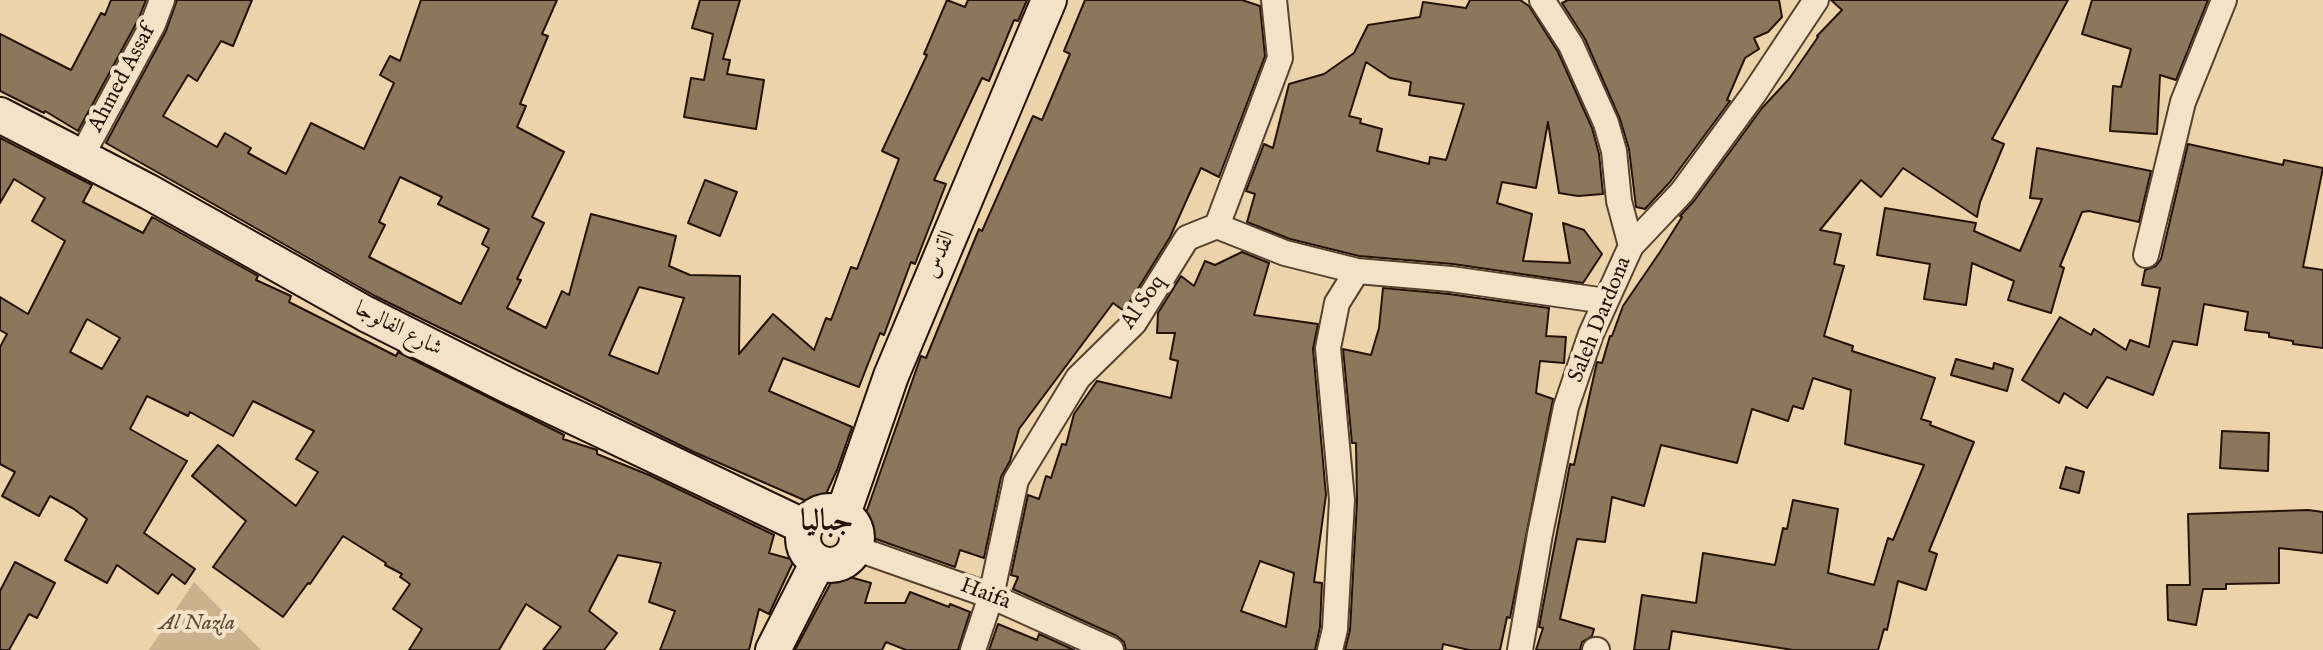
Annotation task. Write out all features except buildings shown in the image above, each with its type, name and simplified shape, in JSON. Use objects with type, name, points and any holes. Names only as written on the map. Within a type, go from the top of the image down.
[{"type":"main road","name":"القدس","points":[[843,514],[891,376],[1049,0]]},
{"type":"main road","name":"شارع الفالوجا","points":[[0,115],[380,321],[805,527]]},
{"type":"main road","points":[[834,511],[843,514],[856,533],[855,548],[850,556],[835,565],[818,562],[806,551],[803,543],[805,527],[817,514],[834,511]]},
{"type":"main road","points":[[773,650],[818,562]]},
{"type":"street","name":"Ahmed Assaf","points":[[81,157],[153,24],[162,0]]},
{"type":"street","points":[[1274,0],[1280,58],[1217,226],[1285,253],[1357,271],[1451,279],[1606,301]]},
{"type":"street","points":[[1542,0],[1571,45],[1606,123],[1614,151],[1619,201],[1631,246]]},
{"type":"street","name":"Saleh Dardona","points":[[1520,650],[1566,407],[1591,334],[1631,246],[1682,192],[1753,95],[1816,0]]},
{"type":"street","points":[[2146,255],[2183,102],[2224,0]]},
{"type":"street","name":"Al Soq","points":[[973,650],[991,596],[1016,480],[1078,378],[1134,323],[1187,238],[1217,226]]},
{"type":"street","points":[[1330,650],[1335,629],[1342,500],[1328,348],[1337,303],[1357,271]]},
{"type":"street","name":"Haifa","points":[[855,548],[991,596],[1111,650]]},
{"type":"green space","name":"Al Nazla","points":[[194,582],[261,650],[149,650]]},
{"type":"district","name":"جباليا","points":[[827,524]]}]
